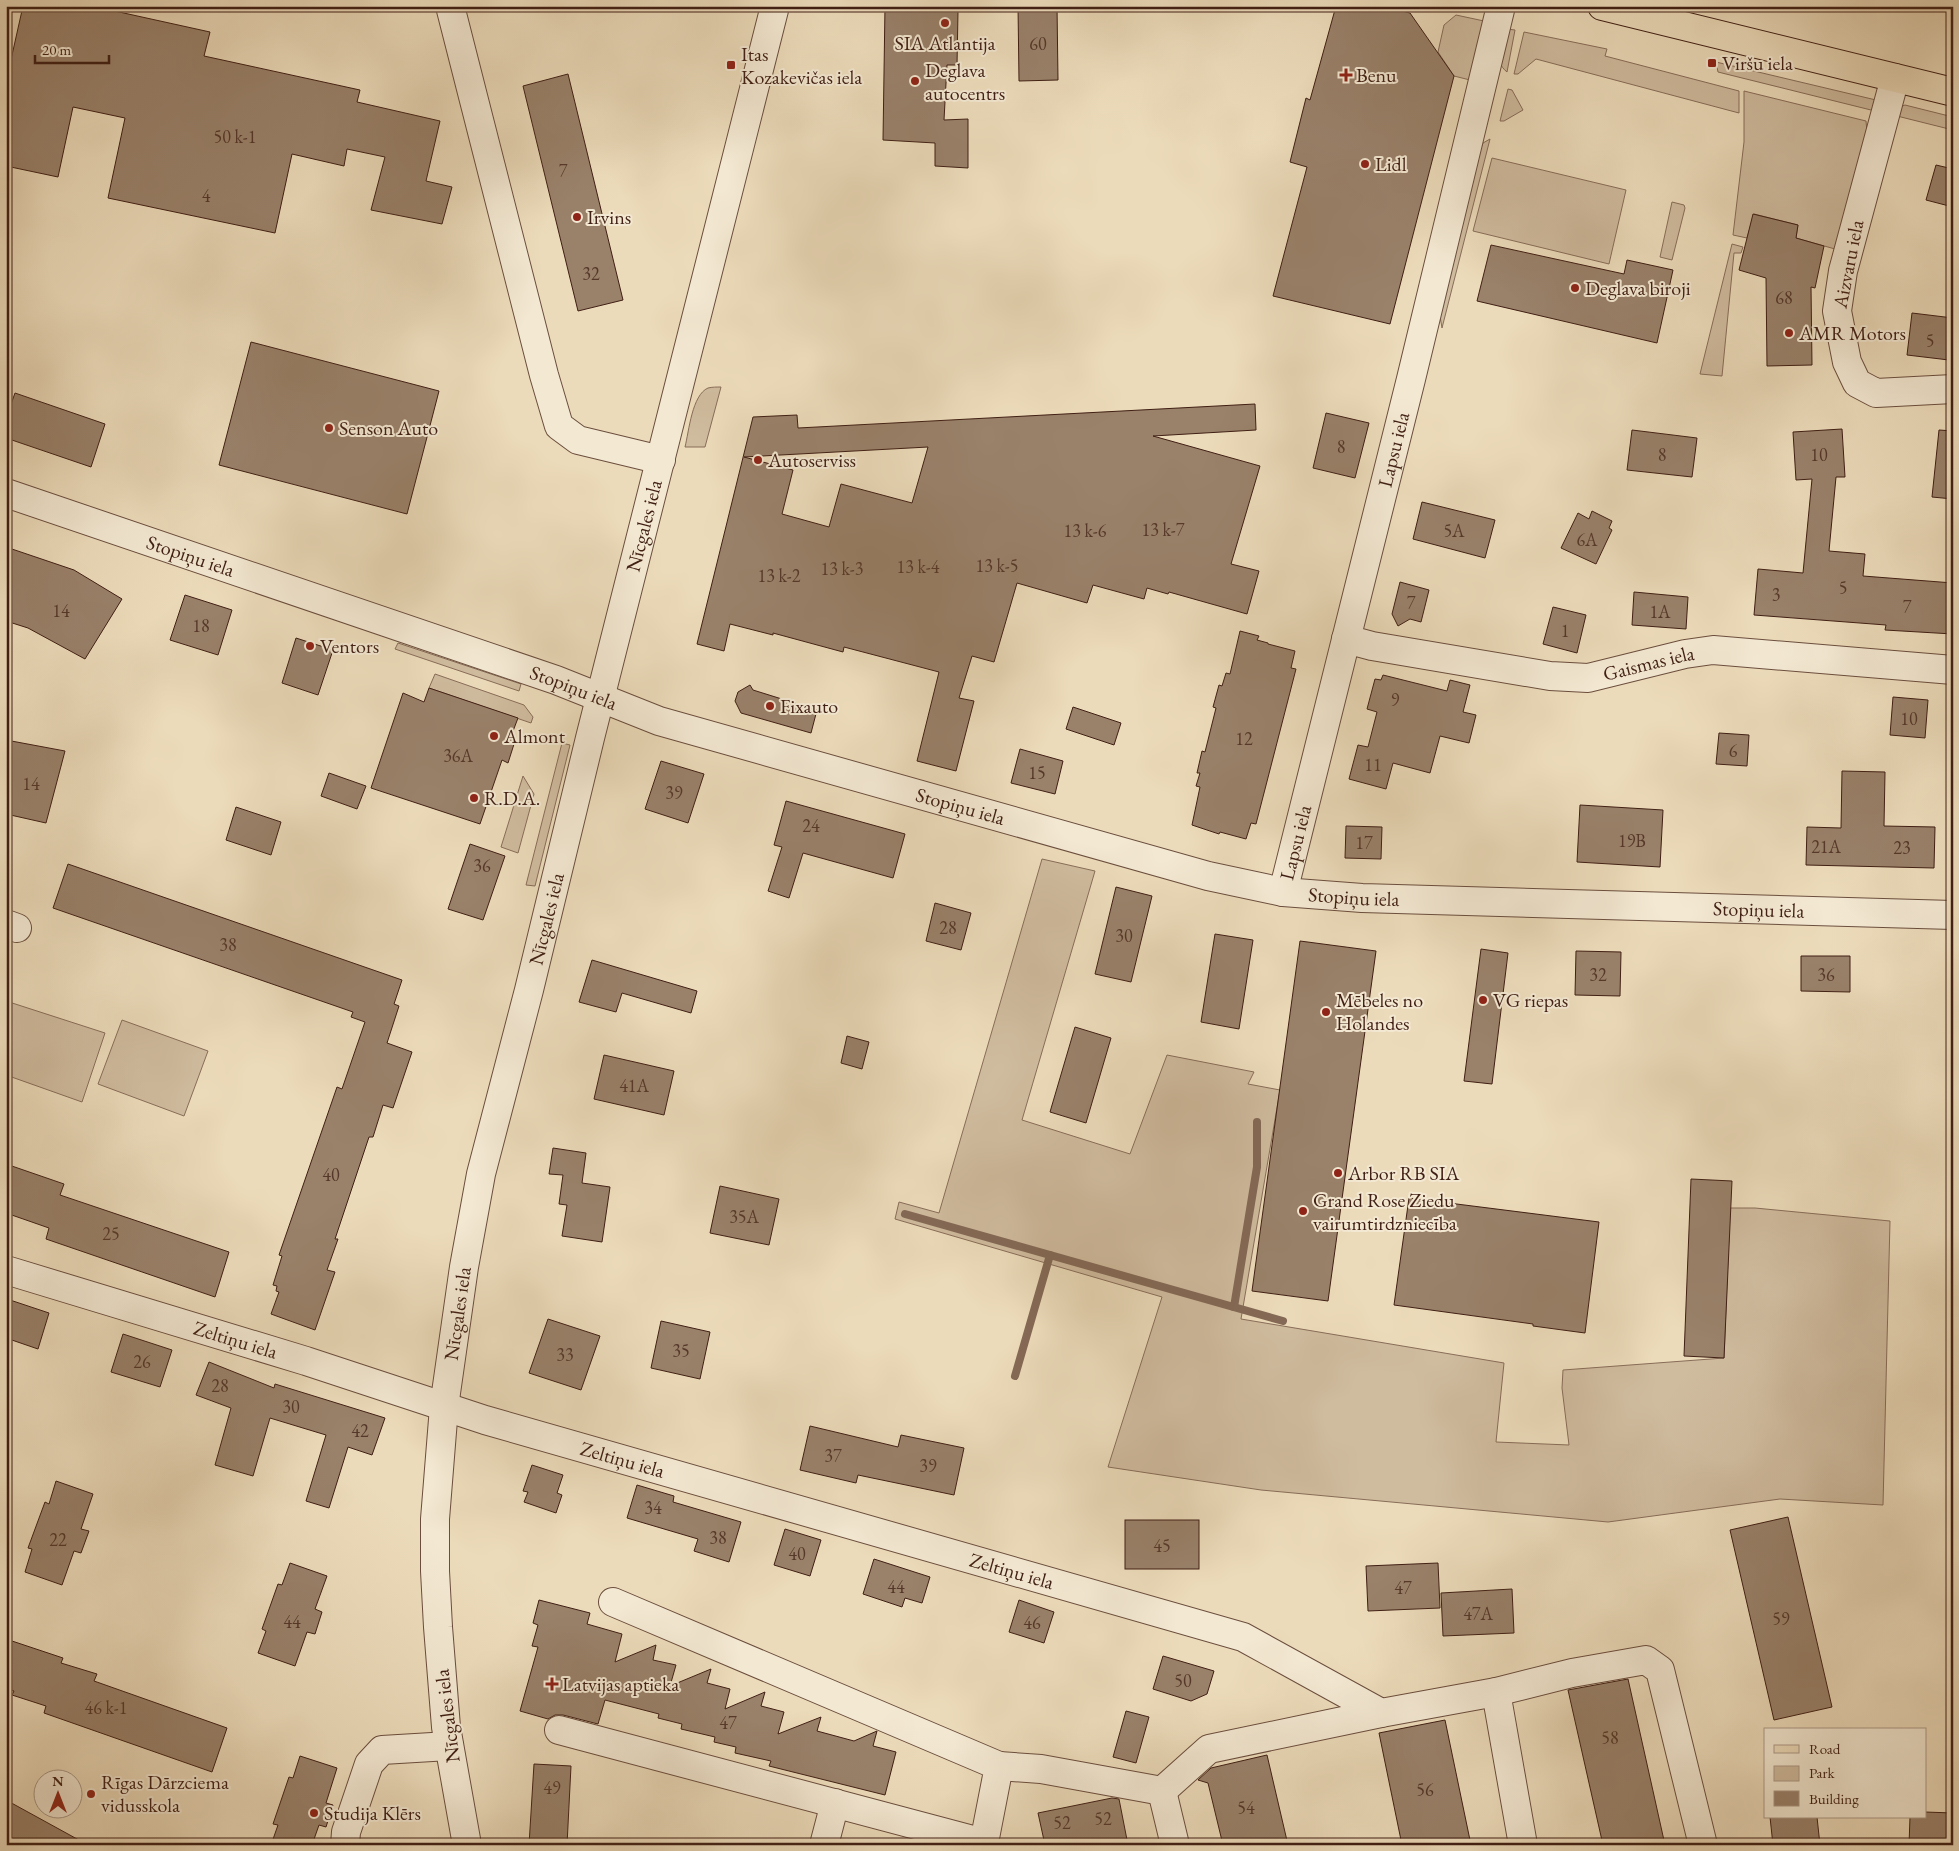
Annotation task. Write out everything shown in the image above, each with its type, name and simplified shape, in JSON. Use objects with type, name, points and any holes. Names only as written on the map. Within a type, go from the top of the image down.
[{"type":"main road","points":[[1602,6],[1953,92]]},
{"type":"street","points":[[450,6],[544,375],[559,426],[578,440],[661,460]]},
{"type":"street","name":"Nīcgales iela","points":[[467,1845],[449,1746],[435,1572],[435,1519],[444,1407],[464,1267],[481,1174],[529,990],[775,6]]},
{"type":"street","name":"Lapsu iela","points":[[1284,892],[1502,6]]},
{"type":"street","name":"Aizvaru iela","points":[[1895,78],[1843,271],[1837,311],[1847,362],[1857,383],[1876,393],[1953,389]]},
{"type":"street","name":"Stopiņu iela","points":[[6,493],[601,696],[659,720],[1208,876],[1284,892],[1371,899],[1953,915]]},
{"type":"street","name":"Gaismas iela","points":[[1346,639],[1372,646],[1550,676],[1588,678],[1685,654],[1713,650],[1953,670]]},
{"type":"street","name":"Zeltiņu iela","points":[[6,1270],[313,1363],[444,1407],[540,1436],[1243,1637],[1381,1714]]},
{"type":"street","points":[[613,1602],[1000,1766],[1041,1769],[1162,1791]]},
{"type":"street","points":[[1162,1791],[1210,1749],[1646,1660],[1660,1670],[1702,1845]]},
{"type":"street","points":[[1496,1692],[1523,1845]]},
{"type":"street","points":[[559,1730],[984,1844],[1000,1766]]},
{"type":"street","points":[[345,1845],[346,1832],[369,1764],[382,1750],[449,1746]]},
{"type":"street","points":[[1162,1791],[1175,1845]]},
{"type":"street","points":[[824,1845],[835,1803]]},
{"type":"green space","points":[[1456,15],[1484,21],[1474,81],[1454,76],[1438,52],[1444,25]]},
{"type":"green space","points":[[1507,29],[1515,30],[1507,72],[1502,67],[1499,57]]},
{"type":"green space","points":[[1524,32],[1607,49],[1605,56],[1739,91],[1739,113],[1536,59],[1518,74],[1514,74]]},
{"type":"green space","points":[[1716,62],[1876,100],[1875,111],[1718,72]]},
{"type":"green space","points":[[1508,89],[1512,90],[1523,110],[1504,121],[1500,121]]},
{"type":"green space","points":[[1744,91],[1866,121],[1867,132],[1835,249],[1796,238],[1798,225],[1754,214],[1747,238],[1733,235],[1744,142]]},
{"type":"green space","points":[[1905,105],[1953,117],[1953,130],[1893,115],[1897,108]]},
{"type":"green space","points":[[1490,139],[1442,328],[1440,316],[1479,153],[1483,143]]},
{"type":"green space","points":[[1492,158],[1626,190],[1609,264],[1473,231]]},
{"type":"green space","points":[[1672,202],[1684,205],[1685,208],[1672,260],[1660,257]]},
{"type":"green space","points":[[1732,244],[1743,247],[1741,253],[1734,253],[1722,376],[1700,374]]},
{"type":"green space","points":[[721,387],[705,447],[685,447],[692,414],[698,398],[708,388]]},
{"type":"green space","points":[[398,643],[521,684],[519,691],[395,649]]},
{"type":"green space","points":[[435,674],[524,705],[533,717],[531,723],[429,688]]},
{"type":"green space","points":[[562,743],[570,745],[535,886],[526,885]]},
{"type":"green space","points":[[523,776],[534,794],[518,853],[501,847]]},
{"type":"green space","points":[[1042,859],[1095,871],[1022,1120],[1130,1154],[1167,1055],[1254,1072],[1248,1084],[1280,1090],[1241,1319],[1504,1363],[1496,1442],[1569,1445],[1562,1388],[1563,1370],[1724,1358],[1730,1208],[1755,1208],[1890,1221],[1883,1505],[1780,1499],[1608,1522],[1261,1490],[1108,1467],[1162,1297],[895,1219],[899,1202],[939,1213]]},
{"type":"green space","points":[[6,1001],[105,1033],[82,1102],[6,1075]]},
{"type":"green space","points":[[122,1020],[208,1051],[184,1116],[98,1084]]},
{"type":"building","points":[[23,6],[92,6],[210,32],[204,56],[360,90],[357,102],[440,121],[426,181],[452,187],[442,224],[371,210],[385,157],[347,149],[344,166],[292,154],[275,233],[108,198],[125,118],[73,107],[58,177],[6,166],[6,82]]},
{"type":"building","points":[[885,6],[952,6],[952,11],[958,11],[957,65],[947,65],[944,120],[968,119],[968,168],[935,166],[935,143],[883,140]]},
{"type":"building","points":[[1018,6],[1057,6],[1058,80],[1019,81]]},
{"type":"building","name":"Lidl","points":[[1336,6],[1383,6],[1410,13],[1454,76],[1390,324],[1273,296],[1307,167],[1290,162],[1306,98],[1310,100]]},
{"type":"building","points":[[568,74],[623,300],[578,311],[523,86]]},
{"type":"building","points":[[1936,165],[1953,169],[1953,207],[1926,200]]},
{"type":"building","points":[[1753,214],[1798,225],[1796,238],[1824,246],[1815,288],[1811,287],[1812,365],[1767,366],[1766,278],[1739,270]]},
{"type":"building","name":"Deglava biroji","points":[[1491,245],[1624,274],[1627,260],[1673,270],[1657,343],[1477,301]]},
{"type":"building","points":[[1912,313],[1953,318],[1949,360],[1907,355]]},
{"type":"building","name":"Senson Auto","points":[[251,342],[439,391],[407,514],[219,465]]},
{"type":"building","points":[[15,393],[105,424],[91,467],[6,438],[6,418]]},
{"type":"building","points":[[1255,404],[1256,430],[1153,436],[1260,466],[1231,564],[1259,571],[1247,614],[1169,592],[1168,594],[1147,588],[1144,599],[1093,585],[1087,603],[1017,583],[994,662],[972,656],[959,698],[974,701],[956,771],[917,761],[939,672],[844,647],[843,652],[773,633],[773,635],[730,624],[724,651],[697,644],[753,417],[797,415],[798,428]],"holes":[[[928,447],[912,503],[841,484],[829,527],[782,514],[793,470],[744,457]]]},
{"type":"building","points":[[1326,413],[1369,423],[1355,478],[1313,468]]},
{"type":"building","points":[[1842,429],[1845,477],[1836,477],[1829,551],[1865,554],[1863,576],[1953,583],[1953,634],[1885,630],[1886,625],[1754,615],[1758,569],[1803,573],[1812,479],[1796,480],[1793,432]]},
{"type":"building","points":[[1632,430],[1697,438],[1692,477],[1627,470]]},
{"type":"building","points":[[1939,430],[1953,431],[1953,499],[1932,497]]},
{"type":"building","points":[[1422,502],[1495,520],[1485,558],[1413,539]]},
{"type":"building","points":[[1592,511],[1612,521],[1609,528],[1612,530],[1596,564],[1561,548],[1578,513],[1589,519]]},
{"type":"building","points":[[6,547],[74,570],[122,599],[85,659],[28,628],[6,621]]},
{"type":"building","points":[[1400,582],[1429,590],[1421,622],[1410,619],[1398,626],[1392,614]]},
{"type":"building","points":[[1634,592],[1688,597],[1686,629],[1632,625]]},
{"type":"building","points":[[185,595],[232,610],[218,655],[170,640]]},
{"type":"building","points":[[1553,607],[1586,615],[1577,653],[1543,644]]},
{"type":"building","points":[[1240,631],[1259,636],[1257,640],[1268,644],[1295,651],[1291,668],[1296,669],[1256,824],[1251,823],[1246,839],[1220,832],[1219,834],[1192,825],[1200,787],[1196,786],[1200,773],[1197,773],[1202,751],[1205,752],[1216,708],[1213,707],[1219,685],[1222,686],[1226,673],[1230,674]]},
{"type":"building","points":[[296,638],[333,650],[318,695],[282,683]]},
{"type":"building","points":[[1383,675],[1447,691],[1450,680],[1470,685],[1463,712],[1476,715],[1469,743],[1440,736],[1430,773],[1393,763],[1386,789],[1349,779],[1358,745],[1368,747],[1377,712],[1367,709],[1375,679],[1381,680]]},
{"type":"building","name":"Fixauto","points":[[750,685],[753,690],[817,710],[811,733],[741,713],[735,701],[738,692]]},
{"type":"building","points":[[429,688],[518,718],[510,739],[515,741],[508,763],[502,760],[480,824],[371,788],[403,693],[424,702]]},
{"type":"building","points":[[1893,697],[1928,700],[1925,738],[1890,735]]},
{"type":"building","points":[[1073,707],[1121,723],[1114,745],[1066,729]]},
{"type":"building","points":[[1719,733],[1749,735],[1747,766],[1716,764]]},
{"type":"building","points":[[6,740],[65,751],[46,823],[6,814]]},
{"type":"building","points":[[1020,749],[1063,761],[1055,794],[1011,783]]},
{"type":"building","points":[[661,761],[704,774],[688,823],[645,809]]},
{"type":"building","points":[[1842,771],[1885,772],[1884,826],[1935,827],[1934,868],[1806,865],[1807,827],[1841,828]]},
{"type":"building","points":[[329,773],[366,786],[357,809],[321,796]]},
{"type":"building","points":[[786,801],[905,834],[893,878],[803,853],[789,898],[768,891],[782,847],[774,845]]},
{"type":"building","points":[[1580,805],[1663,810],[1660,867],[1577,862]]},
{"type":"building","points":[[236,807],[281,822],[271,855],[226,840]]},
{"type":"building","points":[[1346,826],[1382,827],[1381,859],[1345,858]]},
{"type":"building","points":[[470,844],[505,856],[483,920],[448,909]]},
{"type":"building","points":[[68,864],[402,980],[394,1004],[399,1006],[387,1043],[412,1052],[393,1108],[383,1105],[373,1137],[369,1137],[335,1239],[338,1239],[327,1270],[335,1272],[315,1330],[271,1314],[279,1292],[276,1291],[277,1286],[273,1285],[282,1256],[279,1255],[337,1087],[342,1089],[365,1022],[351,1017],[353,1012],[53,908]]},
{"type":"building","points":[[1116,887],[1152,896],[1131,982],[1095,974]]},
{"type":"building","points":[[935,903],[971,913],[961,950],[926,941]]},
{"type":"building","points":[[1215,934],[1253,940],[1239,1029],[1201,1022]]},
{"type":"building","points":[[1300,941],[1376,951],[1328,1301],[1252,1291]]},
{"type":"building","points":[[1481,949],[1508,953],[1492,1084],[1464,1081]]},
{"type":"building","points":[[1576,951],[1621,952],[1620,996],[1575,995]]},
{"type":"building","points":[[1801,956],[1850,956],[1850,992],[1801,991]]},
{"type":"building","points":[[592,960],[697,991],[691,1013],[622,993],[616,1012],[579,1002]]},
{"type":"building","points":[[1075,1027],[1111,1038],[1086,1123],[1050,1112]]},
{"type":"building","points":[[847,1036],[869,1042],[862,1069],[841,1063]]},
{"type":"building","points":[[604,1055],[674,1071],[664,1115],[594,1099]]},
{"type":"building","points":[[553,1148],[586,1153],[582,1183],[610,1187],[602,1242],[562,1236],[567,1205],[559,1204],[563,1175],[549,1174]]},
{"type":"building","points":[[6,1164],[64,1184],[60,1195],[229,1252],[215,1297],[46,1239],[49,1228],[6,1213]]},
{"type":"building","points":[[1691,1179],[1732,1181],[1724,1358],[1684,1356]]},
{"type":"building","points":[[720,1186],[779,1199],[769,1245],[710,1233]]},
{"type":"building","points":[[1409,1198],[1599,1222],[1585,1333],[1394,1305]]},
{"type":"building","points":[[10,1300],[49,1313],[38,1349],[6,1338],[6,1311]]},
{"type":"building","points":[[548,1319],[600,1336],[581,1390],[529,1373]]},
{"type":"building","points":[[661,1321],[710,1332],[700,1379],[651,1368]]},
{"type":"building","points":[[123,1334],[172,1350],[160,1387],[111,1372]]},
{"type":"building","points":[[209,1362],[274,1388],[275,1384],[385,1418],[372,1455],[348,1447],[329,1508],[306,1501],[326,1435],[270,1418],[253,1476],[215,1465],[231,1408],[196,1395]]},
{"type":"building","points":[[810,1426],[898,1447],[901,1435],[964,1448],[954,1495],[858,1475],[856,1483],[800,1470]]},
{"type":"building","points":[[532,1465],[563,1475],[557,1493],[562,1495],[556,1513],[524,1502],[528,1492],[523,1491]]},
{"type":"building","points":[[56,1481],[93,1494],[81,1529],[89,1531],[81,1553],[74,1551],[62,1585],[25,1572],[32,1549],[28,1548],[45,1502],[49,1504]]},
{"type":"building","points":[[637,1485],[674,1496],[673,1502],[741,1522],[729,1562],[694,1551],[698,1539],[627,1518]]},
{"type":"building","points":[[1788,1517],[1832,1707],[1774,1720],[1730,1530]]},
{"type":"building","points":[[1125,1520],[1199,1520],[1199,1569],[1125,1569]]},
{"type":"building","points":[[785,1529],[821,1540],[810,1576],[774,1565]]},
{"type":"building","points":[[874,1559],[930,1577],[922,1603],[905,1598],[902,1607],[863,1594]]},
{"type":"building","points":[[290,1563],[327,1576],[315,1609],[322,1612],[315,1634],[307,1632],[295,1666],[258,1653],[266,1631],[262,1629],[278,1584],[282,1585]]},
{"type":"building","points":[[1438,1563],[1440,1608],[1368,1611],[1366,1566]]},
{"type":"building","points":[[1512,1589],[1514,1633],[1443,1636],[1441,1593]]},
{"type":"building","points":[[539,1600],[590,1613],[587,1624],[622,1634],[615,1662],[656,1645],[653,1660],[676,1665],[670,1686],[711,1669],[707,1683],[730,1689],[725,1709],[765,1692],[761,1706],[784,1712],[778,1734],[821,1717],[817,1731],[854,1741],[877,1731],[873,1746],[896,1752],[885,1795],[769,1766],[771,1761],[735,1753],[736,1747],[714,1742],[715,1737],[681,1729],[682,1724],[658,1718],[659,1714],[605,1700],[598,1724],[563,1715],[555,1715],[548,1719],[520,1711],[538,1647],[532,1646],[538,1625],[533,1623]]},
{"type":"building","points":[[1019,1600],[1054,1612],[1044,1643],[1009,1632]]},
{"type":"building","points":[[6,1639],[63,1658],[61,1663],[97,1674],[94,1681],[227,1728],[212,1772],[44,1713],[46,1706],[12,1695],[14,1691],[6,1688]]},
{"type":"building","points":[[1163,1656],[1214,1671],[1207,1694],[1191,1701],[1153,1689]]},
{"type":"building","points":[[1628,1679],[1665,1845],[1603,1845],[1568,1690]]},
{"type":"building","points":[[1126,1711],[1149,1717],[1136,1763],[1113,1757]]},
{"type":"building","points":[[1445,1720],[1471,1845],[1402,1845],[1379,1733]]},
{"type":"building","points":[[1267,1755],[1288,1845],[1223,1845],[1208,1783],[1198,1780],[1211,1768]]},
{"type":"building","points":[[300,1756],[337,1768],[326,1803],[333,1805],[326,1827],[319,1825],[312,1845],[271,1845],[278,1825],[273,1824],[289,1777],[293,1778]]},
{"type":"building","points":[[534,1764],[571,1766],[567,1845],[529,1845]]},
{"type":"building","points":[[1112,1798],[1119,1799],[1128,1845],[1045,1845],[1038,1813]]},
{"type":"building","points":[[6,1800],[32,1814],[32,1818],[39,1818],[88,1845],[6,1845]]},
{"type":"building","points":[[1926,1812],[1953,1813],[1953,1845],[1909,1845],[1910,1818],[1926,1818]]},
{"type":"building","points":[[1770,1818],[1817,1818],[1820,1845],[1773,1845]]},
{"type":"waterway","points":[[1234,1307],[1257,1167],[1257,1122]]},
{"type":"waterway","points":[[905,1214],[1283,1321]]},
{"type":"waterway","points":[[1015,1376],[1050,1255]]},
{"type":"place","name":"SIA Atlantija","points":[[945,23]]},
{"type":"place","name":"Viršu iela","points":[[1712,63]]},
{"type":"place","name":"Itas Kozakevičas iela","points":[[731,65]]},
{"type":"place","name":"Benu","points":[[1346,75]]},
{"type":"place","name":"Deglava autocentrs","points":[[915,81]]},
{"type":"place","name":"Lidl","points":[[1365,164]]},
{"type":"place","name":"Irvins","points":[[577,217]]},
{"type":"place","name":"Deglava biroji","points":[[1575,288]]},
{"type":"place","name":"AMR Motors","points":[[1789,333]]},
{"type":"place","name":"Senson Auto","points":[[329,428]]},
{"type":"place","name":"Autoserviss","points":[[758,460]]},
{"type":"place","name":"Ventors","points":[[310,646]]},
{"type":"place","name":"Fixauto","points":[[770,706]]},
{"type":"place","name":"Almont","points":[[494,736]]},
{"type":"place","name":"R.D.A.","points":[[474,798]]},
{"type":"place","name":"VG riepas","points":[[1483,1000]]},
{"type":"place","name":"Mēbeles no Holandes","points":[[1326,1012]]},
{"type":"place","name":"Arbor RB SIA","points":[[1338,1173]]},
{"type":"place","name":"Grand Rose Ziedu vairumtirdzniecība","points":[[1303,1211]]},
{"type":"place","name":"Latvijas aptieka","points":[[552,1684]]},
{"type":"place","name":"Rīgas Dārzciema vidusskola","points":[[91,1794]]},
{"type":"place","name":"Studija Klērs","points":[[314,1813]]}]
